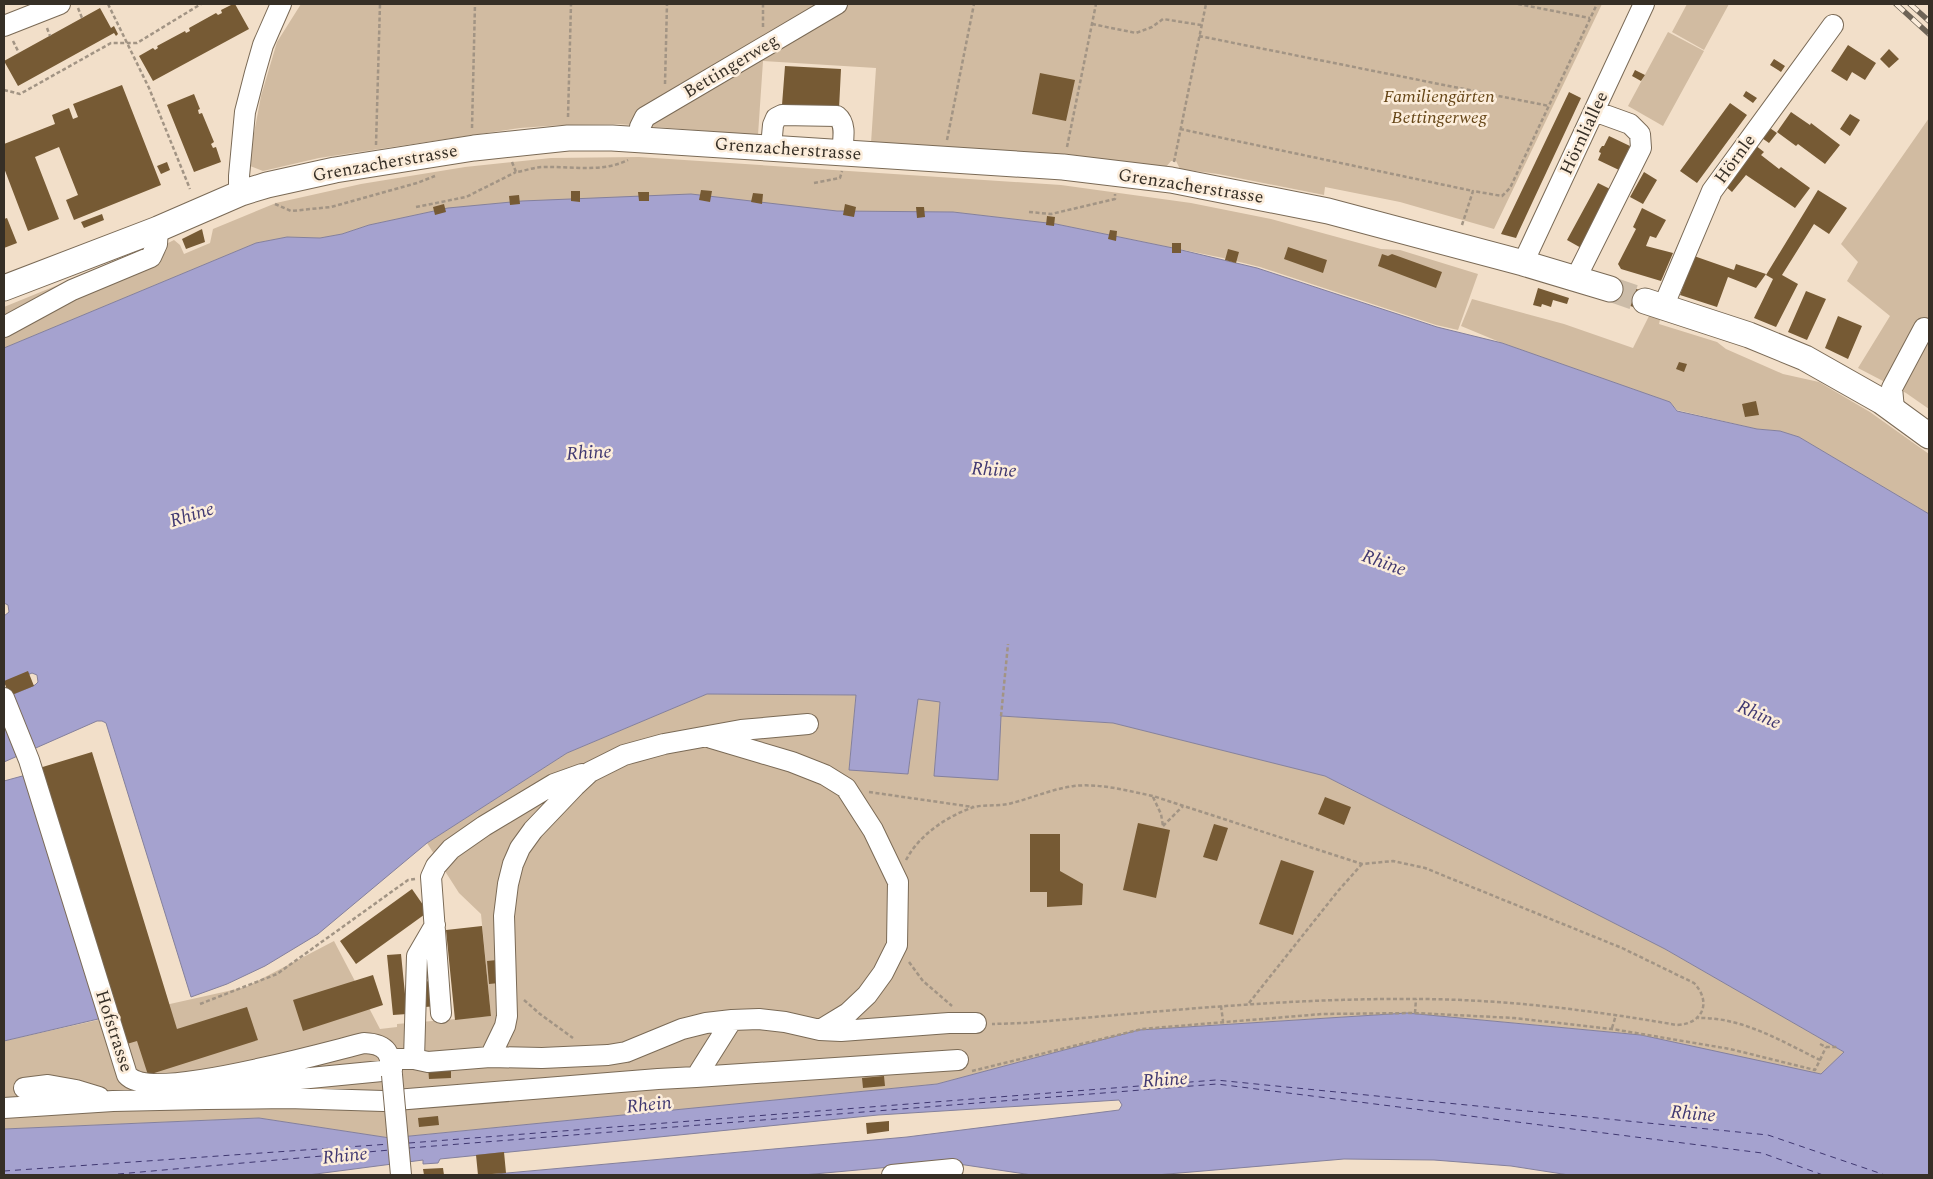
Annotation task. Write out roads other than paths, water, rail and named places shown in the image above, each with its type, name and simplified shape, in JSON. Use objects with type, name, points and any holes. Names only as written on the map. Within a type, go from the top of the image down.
[{"type":"main road","name":"Grenzacherstrasse","points":[[4,288],[268,185],[335,170],[474,148],[568,138],[635,148],[771,148],[842,160],[944,159],[1063,168],[1171,180],[1328,211],[1579,279]]},
{"type":"main road","points":[[1579,279],[1610,289]]},
{"type":"main road","name":"Hörnle","points":[[1654,304],[1780,346],[1820,366],[1894,410],[1929,436]]},
{"type":"street","points":[[4,26],[60,4]]},
{"type":"street","name":"Bettingerweg","points":[[635,148],[640,127],[645,117],[837,4]]},
{"type":"street","name":"Hörnliallee","points":[[1523,263],[1644,4]]},
{"type":"street","points":[[241,194],[239,176],[245,112],[276,5]]},
{"type":"street","name":"Hörnle","points":[[1654,304],[1712,191],[1833,25]]},
{"type":"street","points":[[1579,279],[1641,148],[1640,134],[1630,124],[1594,111]]},
{"type":"street","points":[[771,148],[773,125],[776,118],[782,115],[837,116],[842,120],[844,126],[842,160]]},
{"type":"street","points":[[4,327],[72,290],[151,257],[157,244],[158,229]]},
{"type":"street","points":[[1894,410],[1892,388],[1924,328]]},
{"type":"street","name":"Hofstrasse","points":[[4,698],[29,760],[127,1075],[131,1080],[137,1082],[187,1082],[221,1078],[364,1043],[381,1046],[387,1051],[392,1068]]},
{"type":"street","points":[[441,1013],[431,877],[436,866],[451,849],[499,816],[554,784],[590,772],[624,755],[664,744],[741,730],[808,724]]},
{"type":"street","points":[[706,737],[792,762],[824,775],[846,788],[873,830],[898,882],[897,945],[884,973],[868,995],[848,1013],[820,1030]]},
{"type":"street","points":[[490,1057],[506,1021],[504,916],[508,884],[513,864],[520,848],[533,830],[590,772]]},
{"type":"street","points":[[414,1059],[417,956],[435,925]]},
{"type":"street","points":[[206,1099],[230,1089],[280,1081],[392,1068],[414,1059],[428,1062],[490,1057],[542,1058],[608,1055],[626,1052],[682,1028],[732,1020],[759,1019],[820,1030],[841,1031],[948,1023],[976,1023]]},
{"type":"street","points":[[696,1077],[732,1020]]},
{"type":"street","points":[[4,1108],[113,1101],[206,1099],[288,1098],[383,1101],[611,1082],[958,1060]]},
{"type":"street","points":[[392,1068],[402,1175]]},
{"type":"street","points":[[24,1088],[48,1085],[76,1090],[113,1101]]},
{"type":"street","points":[[892,1175],[952,1169]]},
{"type":"water","name":"Rhine","points":[[691,194],[837,211],[953,212],[1056,224],[1173,248],[1257,268],[1437,327],[1502,343],[1670,402],[1677,411],[1757,429],[1780,431],[1799,437],[1929,514],[1929,1175],[1569,1175],[1511,1166],[1434,1160],[1344,1159],[1156,1175],[1032,1175],[945,1162],[803,1175],[485,1175],[907,1137],[1119,1110],[1122,1105],[1119,1100],[878,1115],[440,1159],[438,1163],[423,1164],[423,1160],[308,1175],[4,1175],[4,1129],[259,1118],[390,1138],[937,1084],[1139,1030],[1407,1013],[1641,1035],[1821,1074],[1844,1052],[1665,949],[1325,776],[1113,723],[1001,716],[998,780],[934,776],[940,702],[918,699],[908,774],[849,770],[856,695],[707,694],[567,753],[427,843],[318,934],[265,966],[227,984],[191,997],[106,723],[97,721],[4,762],[4,698],[38,682],[37,675],[32,673],[4,685],[4,616],[9,612],[8,605],[4,603],[4,348],[256,243],[287,237],[320,238],[342,234],[369,225],[448,208],[522,201]]},
{"type":"water","points":[[37,772],[111,1016],[4,1041],[4,781]]},
{"type":"tunnel","points":[[1610,289],[1645,301]]},
{"type":"railway","points":[[1896,4],[1929,34]]},
{"type":"railway","points":[[1910,4],[1929,21]]},
{"type":"park label","name":"Familiengärten Bettingerweg","points":[[1439,106]]},
{"type":"water label","name":"Rhein","points":[[649,1105]]}]
